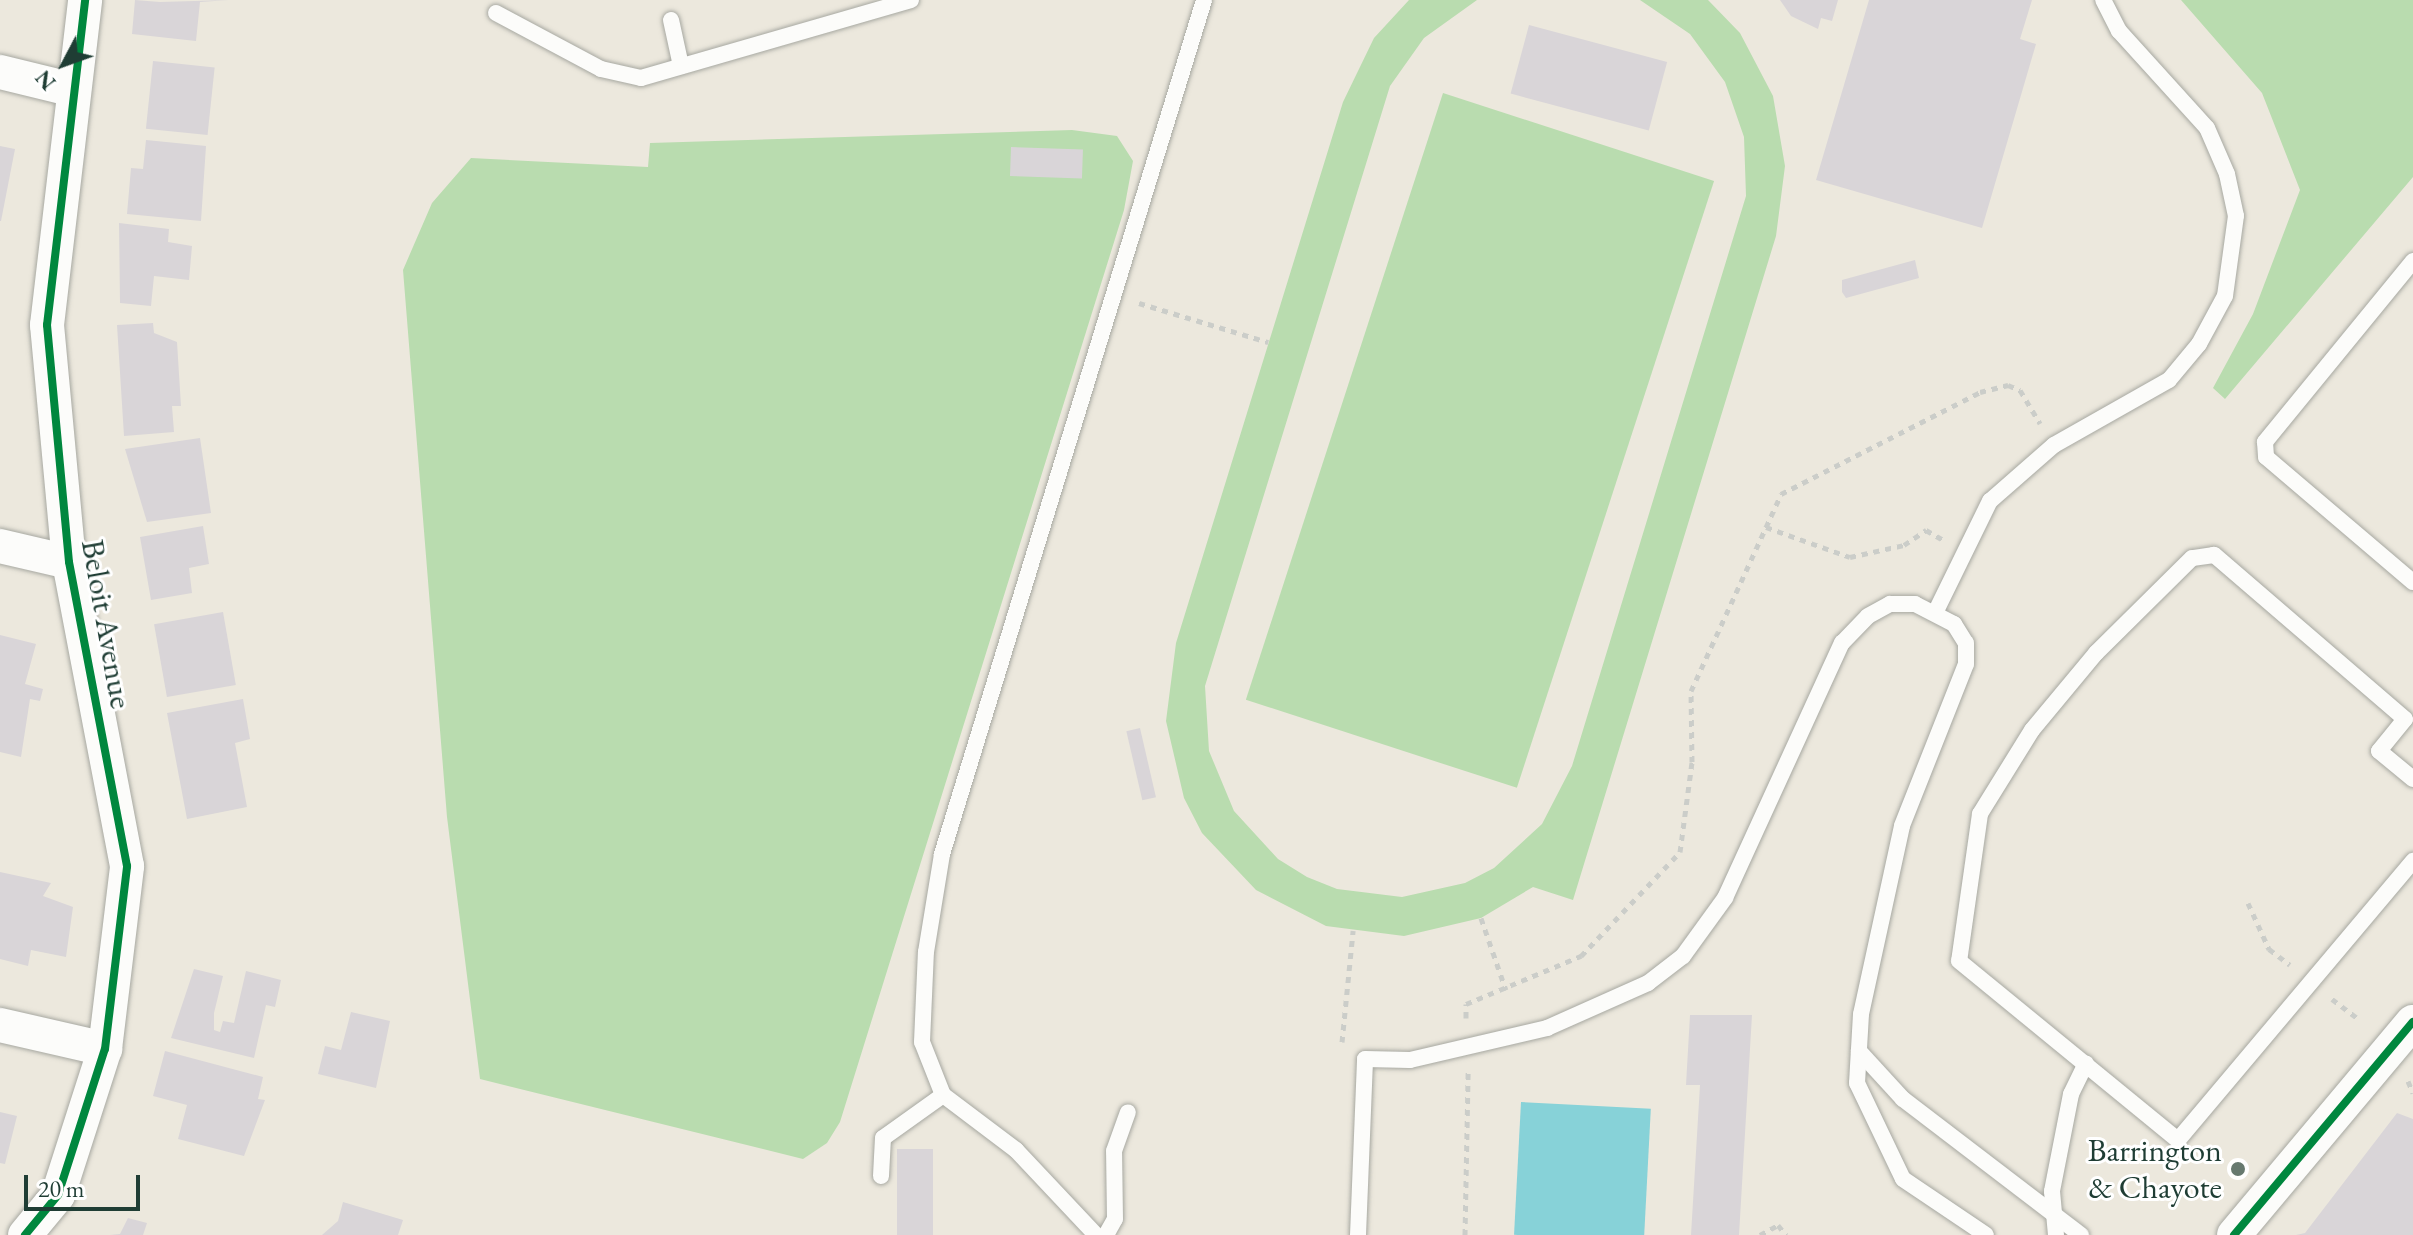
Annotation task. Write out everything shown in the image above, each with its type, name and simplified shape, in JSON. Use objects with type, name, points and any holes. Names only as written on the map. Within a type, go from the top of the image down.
[{"type":"street","name":"Beloit Avenue","points":[[25,1235],[58,1195],[105,1049],[127,866],[69,562],[47,325],[85,0]]},
{"type":"street","points":[[0,72],[74,90]]},
{"type":"street","points":[[0,546],[69,562]]},
{"type":"street","points":[[2234,1235],[2413,1022]]},
{"type":"street","points":[[0,1025],[105,1049]]},
{"type":"lane","points":[[496,13],[620,77],[681,66],[911,0]]},
{"type":"lane","points":[[1096,1235],[1016,1150],[943,1095],[922,1042],[926,952],[942,854],[1204,0]]},
{"type":"lane","points":[[1936,611],[1990,501],[2054,445],[2169,380],[2199,344],[2232,264],[2236,216],[2207,128],[2119,31],[2103,0]]},
{"type":"lane","points":[[671,20],[681,66]]},
{"type":"lane","points":[[2413,261],[2265,442],[2266,457],[2413,582]]},
{"type":"lane","points":[[2413,779],[2379,751],[2409,718],[2214,555],[2192,558],[2096,653],[2032,730],[1980,814],[1959,961],[2178,1140],[2413,861]]},
{"type":"lane","points":[[1358,1235],[1365,1059],[1468,1049],[1605,1005],[1683,956],[1725,898],[1842,643],[1890,604],[1936,611],[1966,643],[1966,664],[1902,826],[1859,1051],[1857,1083],[1903,1179],[1986,1235]]},
{"type":"lane","points":[[1859,1051],[1903,1099],[2081,1235]]},
{"type":"lane","points":[[2056,1235],[2053,1213],[2071,1094],[2086,1063]]},
{"type":"lane","points":[[881,1176],[883,1138],[943,1095]]},
{"type":"lane","points":[[1106,1235],[1115,1219],[1114,1151],[1128,1112]]},
{"type":"path","points":[[1114,295],[1268,342]]},
{"type":"path","points":[[1465,1235],[1466,1004],[1506,990],[1581,956],[1680,852],[1689,804],[1691,691],[1781,494],[1980,392],[2008,385],[2020,390],[2054,445]]},
{"type":"path","points":[[1766,527],[1850,557],[1904,545],[1926,530],[1963,551]]},
{"type":"path","points":[[1481,918],[1506,990]]},
{"type":"path","points":[[1760,1235],[1778,1225],[1786,1235]]},
{"type":"green space","points":[[1409,0],[1477,0],[1424,38],[1390,86],[1205,686],[1209,751],[1234,811],[1278,859],[1307,877],[1337,889],[1402,897],[1465,883],[1494,868],[1542,824],[1572,766],[1746,196],[1744,137],[1725,82],[1690,34],[1640,0],[1708,0],[1740,33],[1773,96],[1785,166],[1776,236],[1573,900],[1533,887],[1481,918],[1404,936],[1326,926],[1256,890],[1202,833],[1184,798],[1166,721],[1176,643],[1343,102],[1374,38]]},
{"type":"green space","points":[[2181,0],[2413,0],[2413,177],[2225,399],[2213,388],[2253,314],[2300,190],[2262,93]]},
{"type":"green space","points":[[1443,93],[1714,181],[1517,788],[1246,700]]},
{"type":"green space","points":[[1072,130],[1117,136],[1133,161],[1124,210],[840,1122],[827,1143],[803,1159],[480,1079],[447,817],[403,270],[432,203],[471,158],[648,167],[650,143]]},
{"type":"water","points":[[1521,1102],[1651,1109],[1644,1235],[1514,1235]]},
{"type":"building","points":[[135,0],[229,0],[200,2],[196,41],[132,34]]},
{"type":"building","points":[[1780,0],[1838,0],[1832,21],[1821,18],[1818,29],[1791,16]]},
{"type":"building","points":[[1869,0],[2032,0],[2020,39],[2036,44],[1982,228],[1816,180]]},
{"type":"building","points":[[1529,25],[1667,62],[1649,131],[1511,94]]},
{"type":"building","points":[[153,61],[215,67],[208,135],[146,129]]},
{"type":"building","points":[[146,140],[206,146],[201,221],[127,214],[131,168],[143,169]]},
{"type":"building","points":[[0,146],[15,149],[1,221],[0,221]]},
{"type":"building","points":[[1011,147],[1083,150],[1082,178],[1010,176]]},
{"type":"building","points":[[119,223],[169,229],[168,242],[192,246],[189,280],[154,276],[151,306],[120,303]]},
{"type":"building","points":[[1915,260],[1919,278],[1846,298],[1842,292],[1842,280]]},
{"type":"building","points":[[153,323],[154,333],[177,342],[181,406],[172,406],[174,432],[124,436],[117,325]]},
{"type":"building","points":[[200,438],[211,513],[147,522],[125,449]]},
{"type":"building","points":[[203,526],[209,564],[189,568],[192,593],[151,600],[140,537]]},
{"type":"building","points":[[223,612],[236,685],[167,697],[154,624]]},
{"type":"building","points":[[0,635],[36,644],[25,684],[43,689],[40,701],[30,699],[21,757],[0,752]]},
{"type":"building","points":[[243,699],[250,739],[235,743],[247,807],[187,819],[167,713]]},
{"type":"building","points":[[1140,728],[1156,797],[1142,800],[1126,731]]},
{"type":"building","points":[[0,872],[51,883],[43,896],[73,907],[66,957],[31,950],[28,966],[0,959]]},
{"type":"building","points":[[194,969],[223,976],[214,1013],[214,1030],[220,1032],[223,1021],[234,1023],[246,971],[281,980],[275,1007],[266,1005],[254,1058],[171,1038]]},
{"type":"building","points":[[351,1012],[390,1021],[376,1088],[318,1074],[325,1046],[341,1050]]},
{"type":"building","points":[[1690,1015],[1752,1015],[1739,1235],[1691,1235],[1700,1085],[1686,1085]]},
{"type":"building","points":[[165,1051],[263,1077],[258,1099],[265,1100],[244,1156],[178,1139],[187,1105],[153,1096]]},
{"type":"building","points":[[0,1112],[17,1116],[5,1164],[0,1163]]},
{"type":"building","points":[[2397,1113],[2413,1119],[2413,1235],[2296,1235],[2305,1233]]},
{"type":"building","points":[[897,1149],[933,1149],[933,1235],[897,1235]]},
{"type":"building","points":[[343,1202],[403,1220],[398,1235],[322,1235],[338,1221]]},
{"type":"building","points":[[128,1218],[147,1223],[143,1235],[110,1235],[120,1234]]},
{"type":"cycle path","points":[[25,1235],[58,1195],[105,1049],[127,866],[69,562],[47,325],[85,0]]},
{"type":"cycle path","points":[[2234,1235],[2413,1022]]},
{"type":"place","name":"Barrington & Chayote","points":[[2238,1169]]}]
